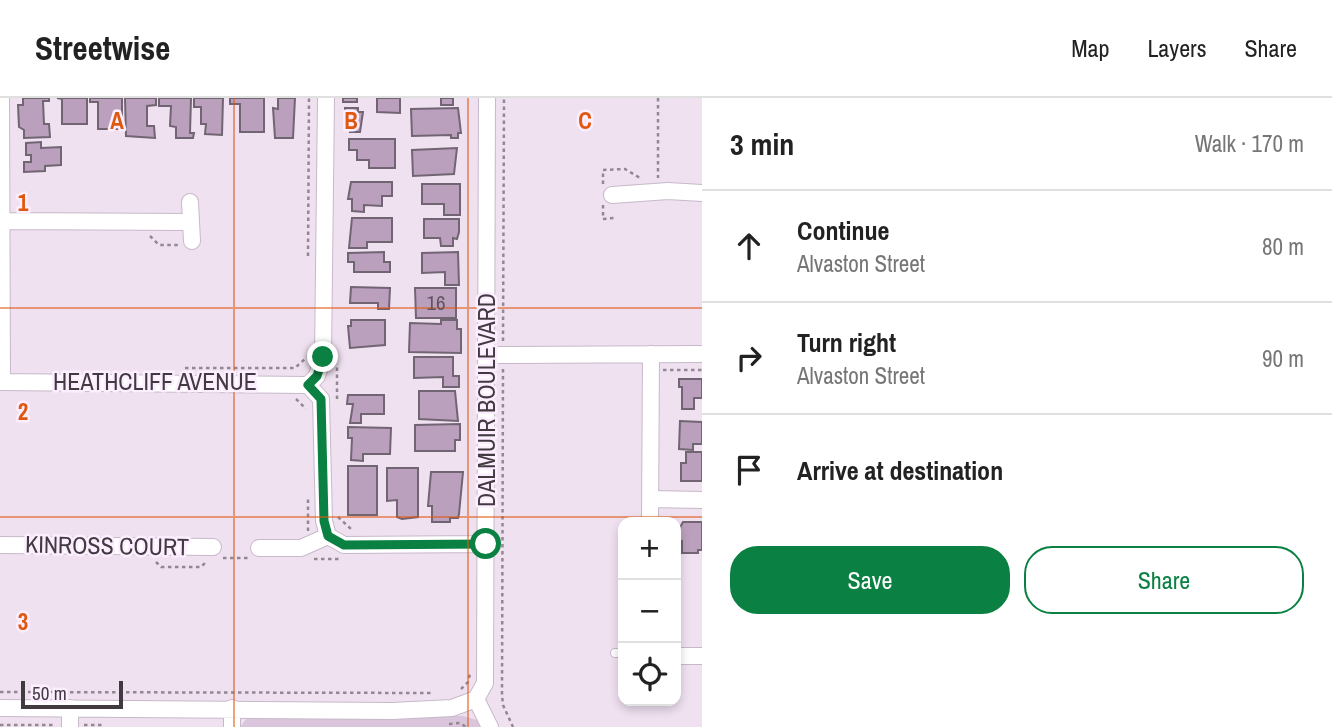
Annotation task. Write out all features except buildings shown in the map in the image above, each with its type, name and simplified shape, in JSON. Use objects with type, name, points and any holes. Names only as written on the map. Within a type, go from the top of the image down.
[{"type":"street","name":"HEATHCLIFF AVENUE","points":[[1,98],[1,382],[308,385]]},
{"type":"street","points":[[326,98],[323,357],[317,376],[308,385],[321,399],[324,521],[328,536],[344,545],[486,544]]},
{"type":"street","name":"DALMUIR BOULEVARD","points":[[476,699],[485,683],[487,98]]},
{"type":"street","points":[[612,195],[668,191],[702,193]]},
{"type":"street","points":[[190,202],[191,241]]},
{"type":"street","points":[[2,221],[189,222]]},
{"type":"street","points":[[650,354],[650,517]]},
{"type":"street","points":[[488,355],[702,354]]},
{"type":"street","points":[[650,499],[702,500]]},
{"type":"street","points":[[259,548],[301,548],[328,536]]},
{"type":"street","name":"KINROSS COURT","points":[[0,545],[213,547]]},
{"type":"street","points":[[681,656],[702,656]]},
{"type":"street","points":[[0,708],[440,709],[465,706],[476,699],[490,727]]},
{"type":"street","points":[[63,726],[70,708]]},
{"type":"street","points":[[232,708],[232,727]]},
{"type":"path","points":[[308,261],[309,98]]},
{"type":"path","points":[[503,341],[504,98]]},
{"type":"path","points":[[658,98],[658,178]]},
{"type":"path","points":[[175,368],[295,368],[308,356]]},
{"type":"path","points":[[337,363],[337,405]]},
{"type":"path","points":[[503,370],[502,695],[503,705],[513,727]]},
{"type":"path","points":[[337,516],[350,529],[363,529]]},
{"type":"path","points":[[458,691],[468,682],[470,672]]},
{"type":"path","points":[[0,692],[446,693]]},
{"type":"path","points":[[0,725],[63,726]]},
{"type":"shaded area","points":[[463,716],[477,720],[481,727],[240,727],[248,717]]},
{"type":"route","points":[[323,357],[317,376],[308,385],[313,387],[321,399],[324,521],[328,536],[344,545],[486,544]]}]
